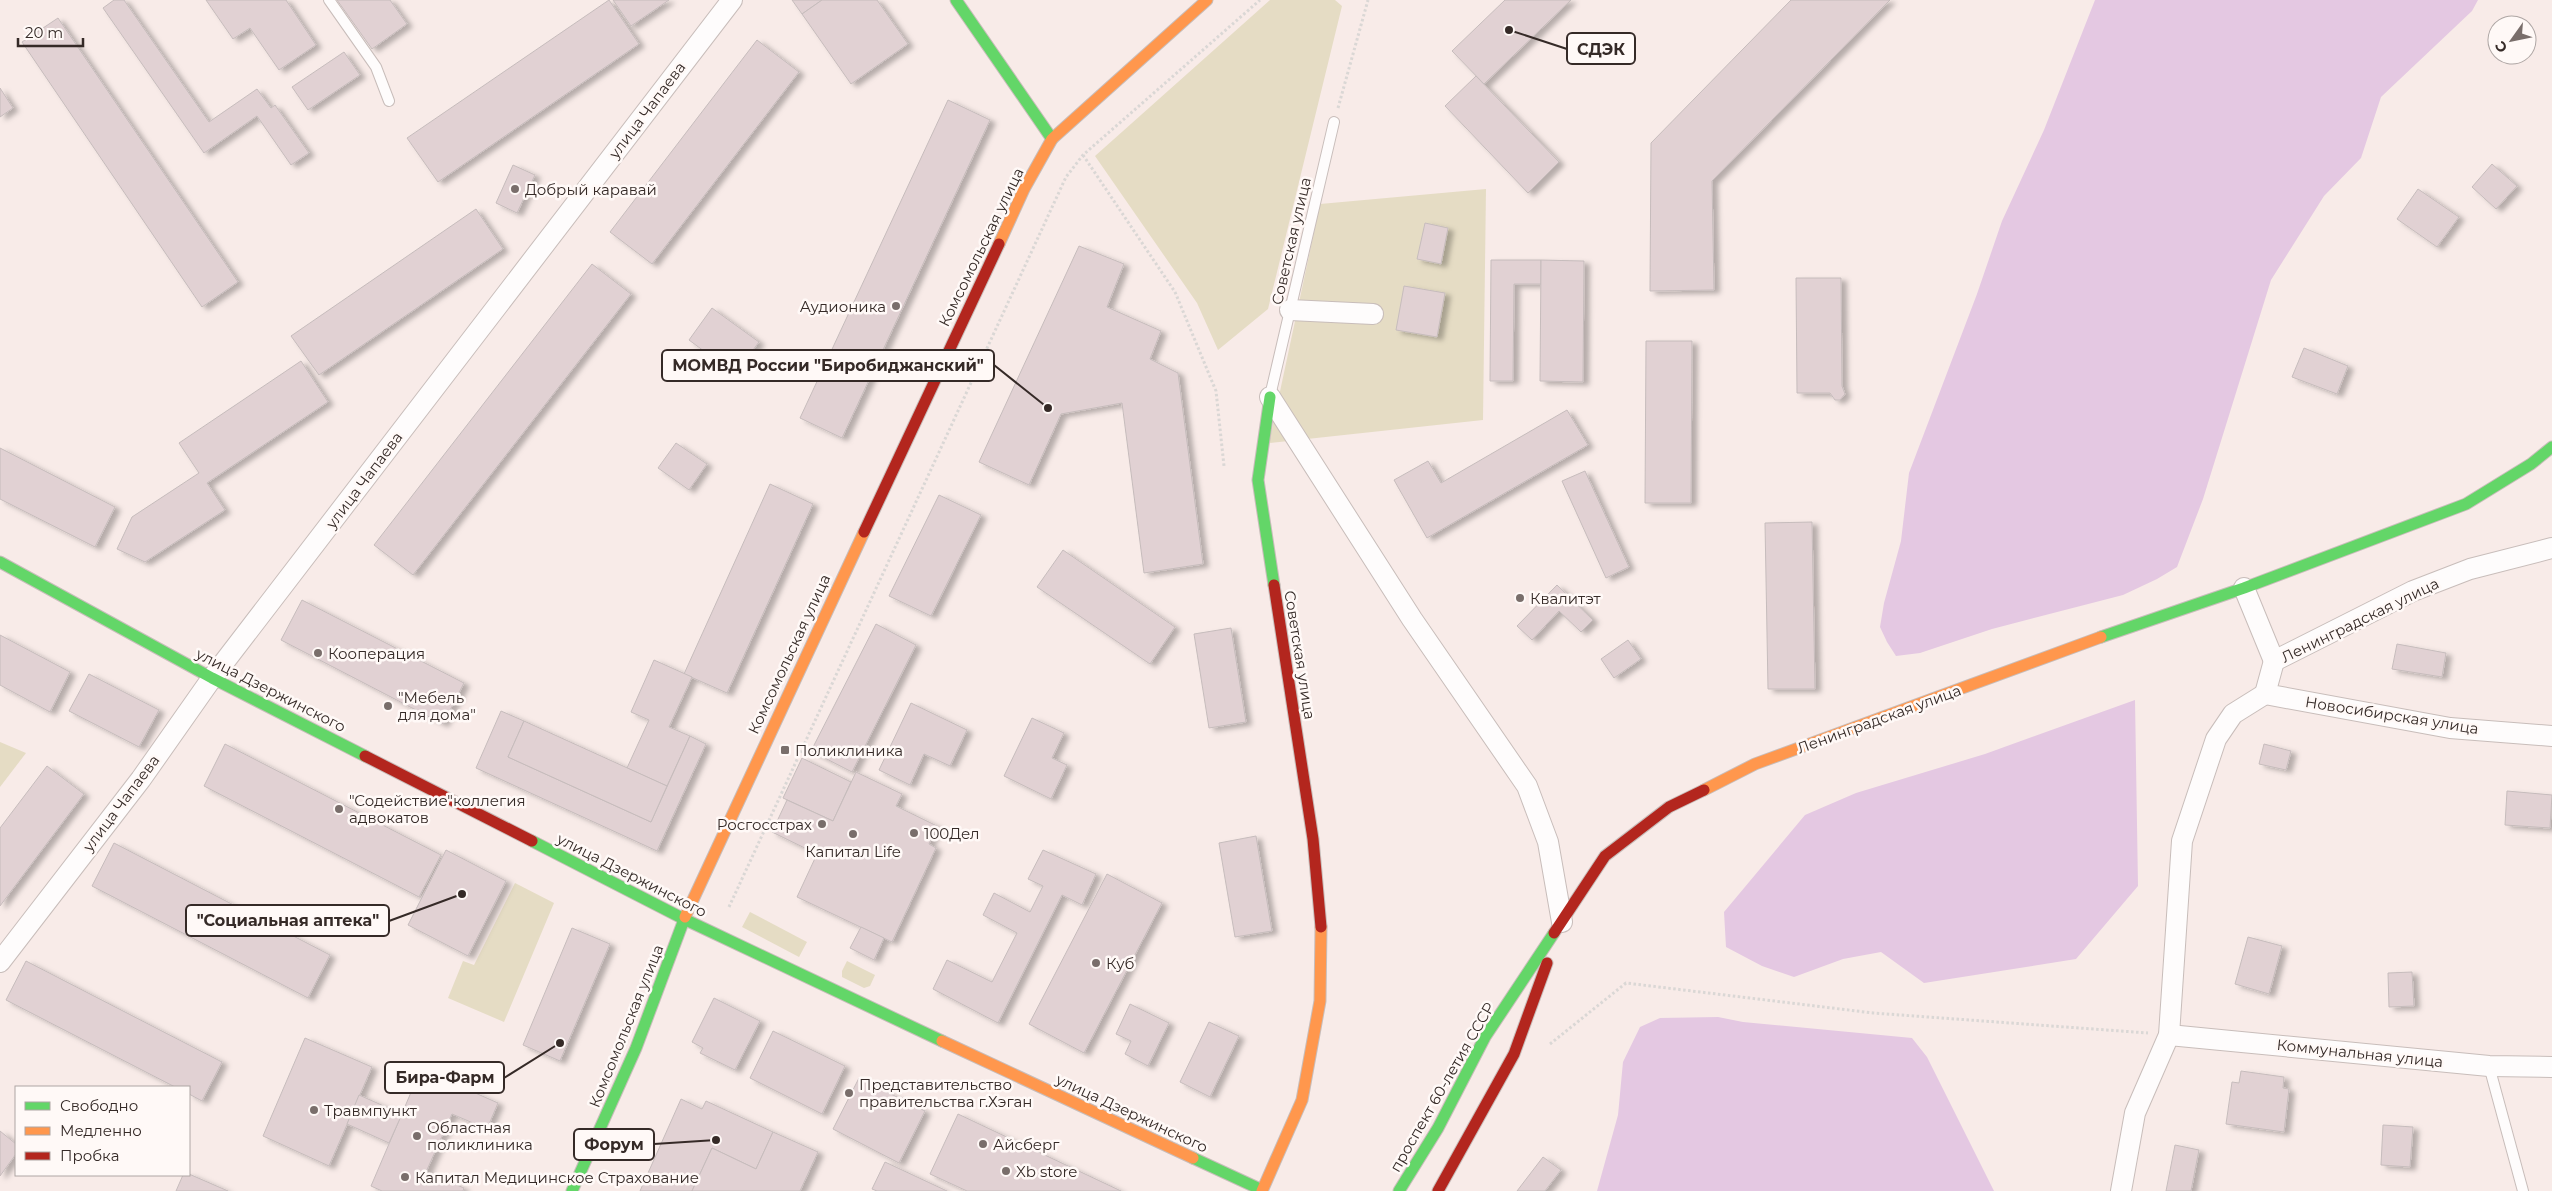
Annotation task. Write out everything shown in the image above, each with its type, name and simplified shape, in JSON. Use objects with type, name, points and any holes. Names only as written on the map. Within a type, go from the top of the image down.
[{"type":"main road","points":[[956,0],[1052,139],[1207,0]]},
{"type":"main road","name":"Комсомольская улица","points":[[572,1191],[636,1048],[684,918],[1024,189],[1052,139]]},
{"type":"main road","name":"Советская улица","points":[[1262,1191],[1302,1100],[1320,1001],[1322,937],[1313,840],[1258,480],[1270,397]]},
{"type":"main road","name":"Ленинградская улица","points":[[1562,922],[1605,856],[1669,807],[1755,764],[2181,608],[2244,588],[2466,504],[2532,464],[2552,447]]},
{"type":"main road","name":"улица Дзержинского","points":[[0,562],[212,678],[684,918],[815,982],[1262,1191]]},
{"type":"main road","points":[[1438,1191],[1514,1054],[1562,922]]},
{"type":"main road","name":"проспект 60-летия СССР","points":[[1399,1191],[1438,1128],[1485,1037],[1562,922]]},
{"type":"street","name":"улица Чапаева","points":[[0,962],[140,779],[212,678],[732,0]]},
{"type":"street","points":[[1290,310],[1373,314]]},
{"type":"street","points":[[1270,397],[1412,619],[1527,786],[1548,842],[1562,922]]},
{"type":"street","name":"Ленинградская улица","points":[[2244,588],[2274,661],[2413,591],[2470,569],[2552,548]]},
{"type":"street","points":[[2122,1191],[2135,1113],[2169,1035],[2182,841],[2216,739],[2233,714],[2265,694],[2274,661]]},
{"type":"street","name":"Новосибирская улица","points":[[2265,694],[2450,728],[2552,736]]},
{"type":"street","name":"Коммунальная улица","points":[[2169,1035],[2489,1066],[2552,1067]]},
{"type":"lane","points":[[329,0],[376,67],[389,101]]},
{"type":"lane","name":"Советская улица","points":[[1270,397],[1334,122]]},
{"type":"lane","points":[[2489,1066],[2523,1191]]},
{"type":"path","points":[[729,907],[1066,177],[1083,155],[1260,0]]},
{"type":"path","points":[[1334,122],[1368,0]]},
{"type":"path","points":[[1083,155],[1175,292],[1216,392],[1224,466]]},
{"type":"path","points":[[1550,1044],[1626,983],[1873,1013],[2169,1035]]},
{"type":"shaded area","points":[[1270,0],[1335,0],[1342,6],[1268,309],[1218,350],[1197,303],[1095,156]]},
{"type":"shaded area","points":[[2095,0],[2478,0],[2472,11],[2381,97],[2361,158],[2324,196],[2271,280],[2203,499],[2177,567],[2123,595],[1992,629],[1920,653],[1896,656],[1880,627],[1884,603],[1901,541],[1909,473],[1977,294],[2002,221],[2044,130]]},
{"type":"shaded area","points":[[1486,189],[1483,420],[1269,443],[1320,204]]},
{"type":"shaded area","points":[[2135,700],[2138,886],[2076,959],[1924,983],[1881,952],[1843,959],[1794,977],[1762,966],[1726,947],[1724,912],[1805,815],[1856,793],[1985,754]]},
{"type":"shaded area","points":[[0,742],[26,753],[0,787]]},
{"type":"shaded area","points":[[515,883],[554,903],[504,1022],[448,998],[463,961],[474,965]]},
{"type":"shaded area","points":[[750,912],[807,942],[799,957],[742,927]]},
{"type":"shaded area","points":[[847,961],[875,975],[870,986],[864,988],[842,977],[842,971]]},
{"type":"shaded area","points":[[1718,1017],[1743,1022],[1912,1038],[1927,1057],[1994,1191],[1597,1191],[1618,1115],[1623,1062],[1640,1027],[1660,1018]]},
{"type":"building","points":[[114,0],[124,0],[209,122],[257,89],[271,108],[275,105],[309,153],[291,165],[257,116],[204,153],[103,8]]},
{"type":"building","points":[[206,0],[286,0],[316,45],[279,70],[250,28],[233,39]]},
{"type":"building","points":[[337,0],[390,0],[407,24],[372,49]]},
{"type":"building","points":[[609,0],[639,44],[438,182],[407,138]]},
{"type":"building","points":[[613,0],[669,0],[631,26]]},
{"type":"building","points":[[792,0],[822,0],[802,14]]},
{"type":"building","points":[[822,0],[877,0],[908,44],[851,84],[802,14]]},
{"type":"building","points":[[1505,0],[1571,0],[1484,84],[1452,51]]},
{"type":"building","points":[[1791,0],[1890,0],[1712,181],[1714,290],[1650,291],[1651,143]]},
{"type":"building","points":[[58,18],[238,282],[202,307],[22,42]]},
{"type":"building","points":[[757,40],[799,72],[652,264],[610,232]]},
{"type":"building","points":[[344,52],[360,75],[308,110],[292,87]]},
{"type":"building","points":[[1476,76],[1559,162],[1528,193],[1445,106]]},
{"type":"building","points":[[0,88],[13,108],[0,117]]},
{"type":"building","points":[[948,100],[990,120],[842,438],[800,418]]},
{"type":"building","points":[[2492,164],[2517,186],[2496,209],[2472,187]]},
{"type":"building","name":"Добрый каравай","points":[[513,165],[535,175],[517,213],[496,203]]},
{"type":"building","points":[[2418,189],[2459,217],[2437,247],[2397,219]]},
{"type":"building","points":[[476,209],[503,249],[319,375],[291,336]]},
{"type":"building","points":[[1425,223],[1448,228],[1441,264],[1417,259]]},
{"type":"building","points":[[1079,246],[1124,264],[1107,307],[1161,331],[1150,359],[1178,373],[1203,564],[1144,573],[1122,403],[1061,414],[1029,485],[979,462]]},
{"type":"building","points":[[1491,260],[1541,260],[1541,284],[1514,284],[1513,381],[1490,381]]},
{"type":"building","points":[[1541,260],[1584,261],[1583,382],[1540,381]]},
{"type":"building","points":[[592,264],[631,294],[413,575],[374,545]]},
{"type":"building","points":[[1796,278],[1841,278],[1842,386],[1845,394],[1840,400],[1835,400],[1830,393],[1797,393]]},
{"type":"building","points":[[1404,286],[1445,293],[1437,337],[1396,330]]},
{"type":"building","points":[[712,308],[759,342],[735,374],[689,340]]},
{"type":"building","points":[[1646,341],[1692,341],[1691,503],[1645,503]]},
{"type":"building","points":[[2304,348],[2348,366],[2337,394],[2292,377]]},
{"type":"building","points":[[301,361],[328,402],[207,483],[225,510],[145,562],[117,549],[132,517],[199,473],[179,443]]},
{"type":"building","points":[[1567,410],[1588,445],[1427,538],[1394,480],[1428,461],[1441,483]]},
{"type":"building","points":[[676,443],[707,464],[689,490],[658,468]]},
{"type":"building","points":[[0,448],[115,507],[95,547],[0,499]]},
{"type":"building","points":[[1585,471],[1629,567],[1606,578],[1562,481]]},
{"type":"building","points":[[770,484],[813,504],[727,693],[684,674]]},
{"type":"building","points":[[939,495],[981,515],[931,616],[889,596]]},
{"type":"building","points":[[1812,522],[1815,689],[1768,689],[1765,523]]},
{"type":"building","points":[[1063,550],[1175,627],[1150,664],[1037,587]]},
{"type":"building","points":[[1557,585],[1593,620],[1581,632],[1559,611],[1532,640],[1517,626]]},
{"type":"building","points":[[302,600],[464,683],[443,724],[281,640]]},
{"type":"building","points":[[876,624],[916,645],[852,772],[811,751]]},
{"type":"building","points":[[1231,628],[1246,722],[1209,728],[1194,634]]},
{"type":"building","points":[[0,635],[70,672],[50,712],[0,685]]},
{"type":"building","points":[[1628,640],[1641,659],[1614,678],[1601,659]]},
{"type":"building","points":[[2397,644],[2446,653],[2442,677],[2392,669]]},
{"type":"building","points":[[654,660],[692,677],[669,727],[690,736],[667,786],[627,768],[649,720],[631,712]]},
{"type":"building","points":[[89,674],[159,710],[139,747],[69,711]]},
{"type":"building","points":[[911,703],[967,730],[950,766],[924,754],[910,785],[879,770]]},
{"type":"building","points":[[501,711],[524,721],[508,757],[651,822],[690,736],[706,744],[657,851],[476,768]]},
{"type":"building","points":[[1032,718],[1064,733],[1052,758],[1067,765],[1051,799],[1004,776]]},
{"type":"building","points":[[524,721],[667,786],[651,822],[508,757]]},
{"type":"building","points":[[225,744],[441,855],[419,897],[204,786]]},
{"type":"building","points":[[2264,744],[2291,751],[2286,770],[2259,764]]},
{"type":"building","points":[[802,758],[851,782],[833,821],[783,798]]},
{"type":"building","points":[[47,766],[84,794],[0,906],[0,828]]},
{"type":"building","points":[[856,772],[902,794],[896,806],[937,826],[929,844],[936,848],[892,942],[797,897],[817,854],[772,832],[787,800],[833,821]]},
{"type":"building","points":[[2507,791],[2552,795],[2550,828],[2505,825]]},
{"type":"building","points":[[1256,836],[1272,931],[1235,937],[1219,843]]},
{"type":"building","points":[[114,843],[330,955],[308,998],[92,886]]},
{"type":"building","points":[[446,850],[506,881],[468,956],[408,925]]},
{"type":"building","points":[[1043,850],[1096,874],[1082,905],[1062,895],[998,1023],[933,989],[947,960],[992,982],[1017,933],[983,915],[994,893],[1030,912],[1043,886],[1028,879]]},
{"type":"building","name":"Куб","points":[[1107,874],[1162,903],[1084,1053],[1029,1024]]},
{"type":"building","points":[[861,927],[884,938],[874,960],[850,948]]},
{"type":"building","points":[[572,928],[610,944],[560,1061],[523,1045]]},
{"type":"building","points":[[2248,937],[2282,946],[2269,994],[2235,984]]},
{"type":"building","points":[[26,961],[222,1062],[202,1101],[190,1095],[190,1086],[173,1086],[6,1000]]},
{"type":"building","points":[[2412,972],[2414,1006],[2389,1007],[2388,973]]},
{"type":"building","points":[[714,998],[760,1021],[735,1070],[700,1053],[703,1048],[692,1042]]},
{"type":"building","points":[[1130,1004],[1169,1023],[1148,1066],[1125,1054],[1131,1041],[1116,1034]]},
{"type":"building","points":[[1209,1022],[1239,1036],[1210,1097],[1180,1082]]},
{"type":"building","points":[[773,1031],[845,1066],[822,1114],[750,1078]]},
{"type":"building","name":"Травмпункт","points":[[305,1038],[372,1067],[329,1166],[263,1136]]},
{"type":"building","name":"Областная поликлиника","points":[[421,1069],[498,1103],[487,1129],[452,1114],[426,1172],[464,1188],[463,1191],[382,1191],[371,1186]]},
{"type":"building","points":[[2241,1071],[2284,1077],[2283,1088],[2289,1089],[2284,1132],[2226,1124],[2232,1082],[2239,1083]]},
{"type":"building","points":[[859,1078],[925,1111],[899,1163],[833,1129]]},
{"type":"building","points":[[359,1095],[402,1114],[389,1143],[347,1124]]},
{"type":"building","points":[[681,1099],[702,1109],[706,1101],[773,1132],[756,1169],[712,1148],[692,1191],[640,1191]]},
{"type":"building","name":"Айсберг","points":[[958,1114],[1121,1191],[967,1191],[930,1174]]},
{"type":"building","points":[[2383,1125],[2413,1127],[2410,1167],[2381,1165]]},
{"type":"building","points":[[0,1131],[15,1143],[15,1155],[0,1176]]},
{"type":"building","points":[[773,1132],[818,1152],[800,1191],[692,1191],[712,1148],[756,1169]]},
{"type":"building","points":[[2175,1145],[2199,1150],[2191,1191],[2166,1191]]},
{"type":"building","points":[[1543,1157],[1561,1170],[1545,1191],[1517,1191]]},
{"type":"building","points":[[885,1162],[947,1191],[877,1191],[872,1189]]},
{"type":"building","points":[[190,1174],[228,1191],[176,1191],[183,1176],[190,1176]]},
{"type":"traffic: fast","points":[[956,0],[1052,139]]},
{"type":"traffic: fast","points":[[1270,397],[1258,480],[1274,585]]},
{"type":"traffic: fast","points":[[2101,637],[2244,588],[2466,504],[2531,464],[2552,447]]},
{"type":"traffic: fast","points":[[0,562],[212,678],[365,756]]},
{"type":"traffic: fast","points":[[532,841],[684,919],[942,1041]]},
{"type":"traffic: fast","points":[[572,1191],[636,1048],[685,917]]},
{"type":"traffic: fast","points":[[1399,1191],[1438,1128],[1485,1037],[1554,933]]},
{"type":"traffic: fast","points":[[1193,1158],[1262,1190]]},
{"type":"traffic: slow","points":[[999,244],[1024,189],[1052,139],[1207,0]]},
{"type":"traffic: slow","points":[[685,917],[864,532]]},
{"type":"traffic: slow","points":[[1704,790],[1755,764],[2101,637]]},
{"type":"traffic: slow","points":[[1262,1191],[1302,1100],[1320,1001],[1321,927]]},
{"type":"traffic: slow","points":[[942,1041],[1193,1158]]},
{"type":"traffic: jam","points":[[864,532],[999,244]]},
{"type":"traffic: jam","points":[[1274,585],[1313,839],[1321,927]]},
{"type":"traffic: jam","points":[[365,756],[532,841]]},
{"type":"traffic: jam","points":[[1554,933],[1605,856],[1669,807],[1704,790]]},
{"type":"traffic: jam","points":[[1438,1191],[1514,1054],[1547,963]]},
{"type":"place","name":"СДЭК","points":[[1509,30]]},
{"type":"place","name":"Добрый каравай","points":[[515,189]]},
{"type":"place","name":"Аудионика","points":[[896,306]]},
{"type":"place","name":"МОМВД России \"Биробиджанский\"","points":[[1048,408]]},
{"type":"place","name":"Квалитэт","points":[[1520,598]]},
{"type":"place","name":"Кооперация","points":[[318,653]]},
{"type":"place","name":"\"Мебель для дома\"","points":[[388,706]]},
{"type":"place","name":"Поликлиника","points":[[785,750]]},
{"type":"place","name":"\"Содействие\"коллегия адвокатов","points":[[339,809]]},
{"type":"place","name":"Росгосстрах","points":[[822,824]]},
{"type":"place","name":"100Дел","points":[[914,833]]},
{"type":"place","name":"Капитал Life","points":[[853,834]]},
{"type":"place","name":"\"Социальная аптека\"","points":[[462,894]]},
{"type":"place","name":"Куб","points":[[1096,963]]},
{"type":"place","name":"Бира-Фарм","points":[[560,1043]]},
{"type":"place","name":"Представительство правительства г.Хэган","points":[[849,1093]]},
{"type":"place","name":"Травмпункт","points":[[314,1110]]},
{"type":"place","name":"Областная поликлиника","points":[[417,1136]]},
{"type":"place","name":"Форум","points":[[716,1140]]},
{"type":"place","name":"Айсберг","points":[[983,1144]]},
{"type":"place","name":"Xb store","points":[[1006,1171]]},
{"type":"place","name":"Капитал Медицинское Страхование","points":[[405,1177]]}]
